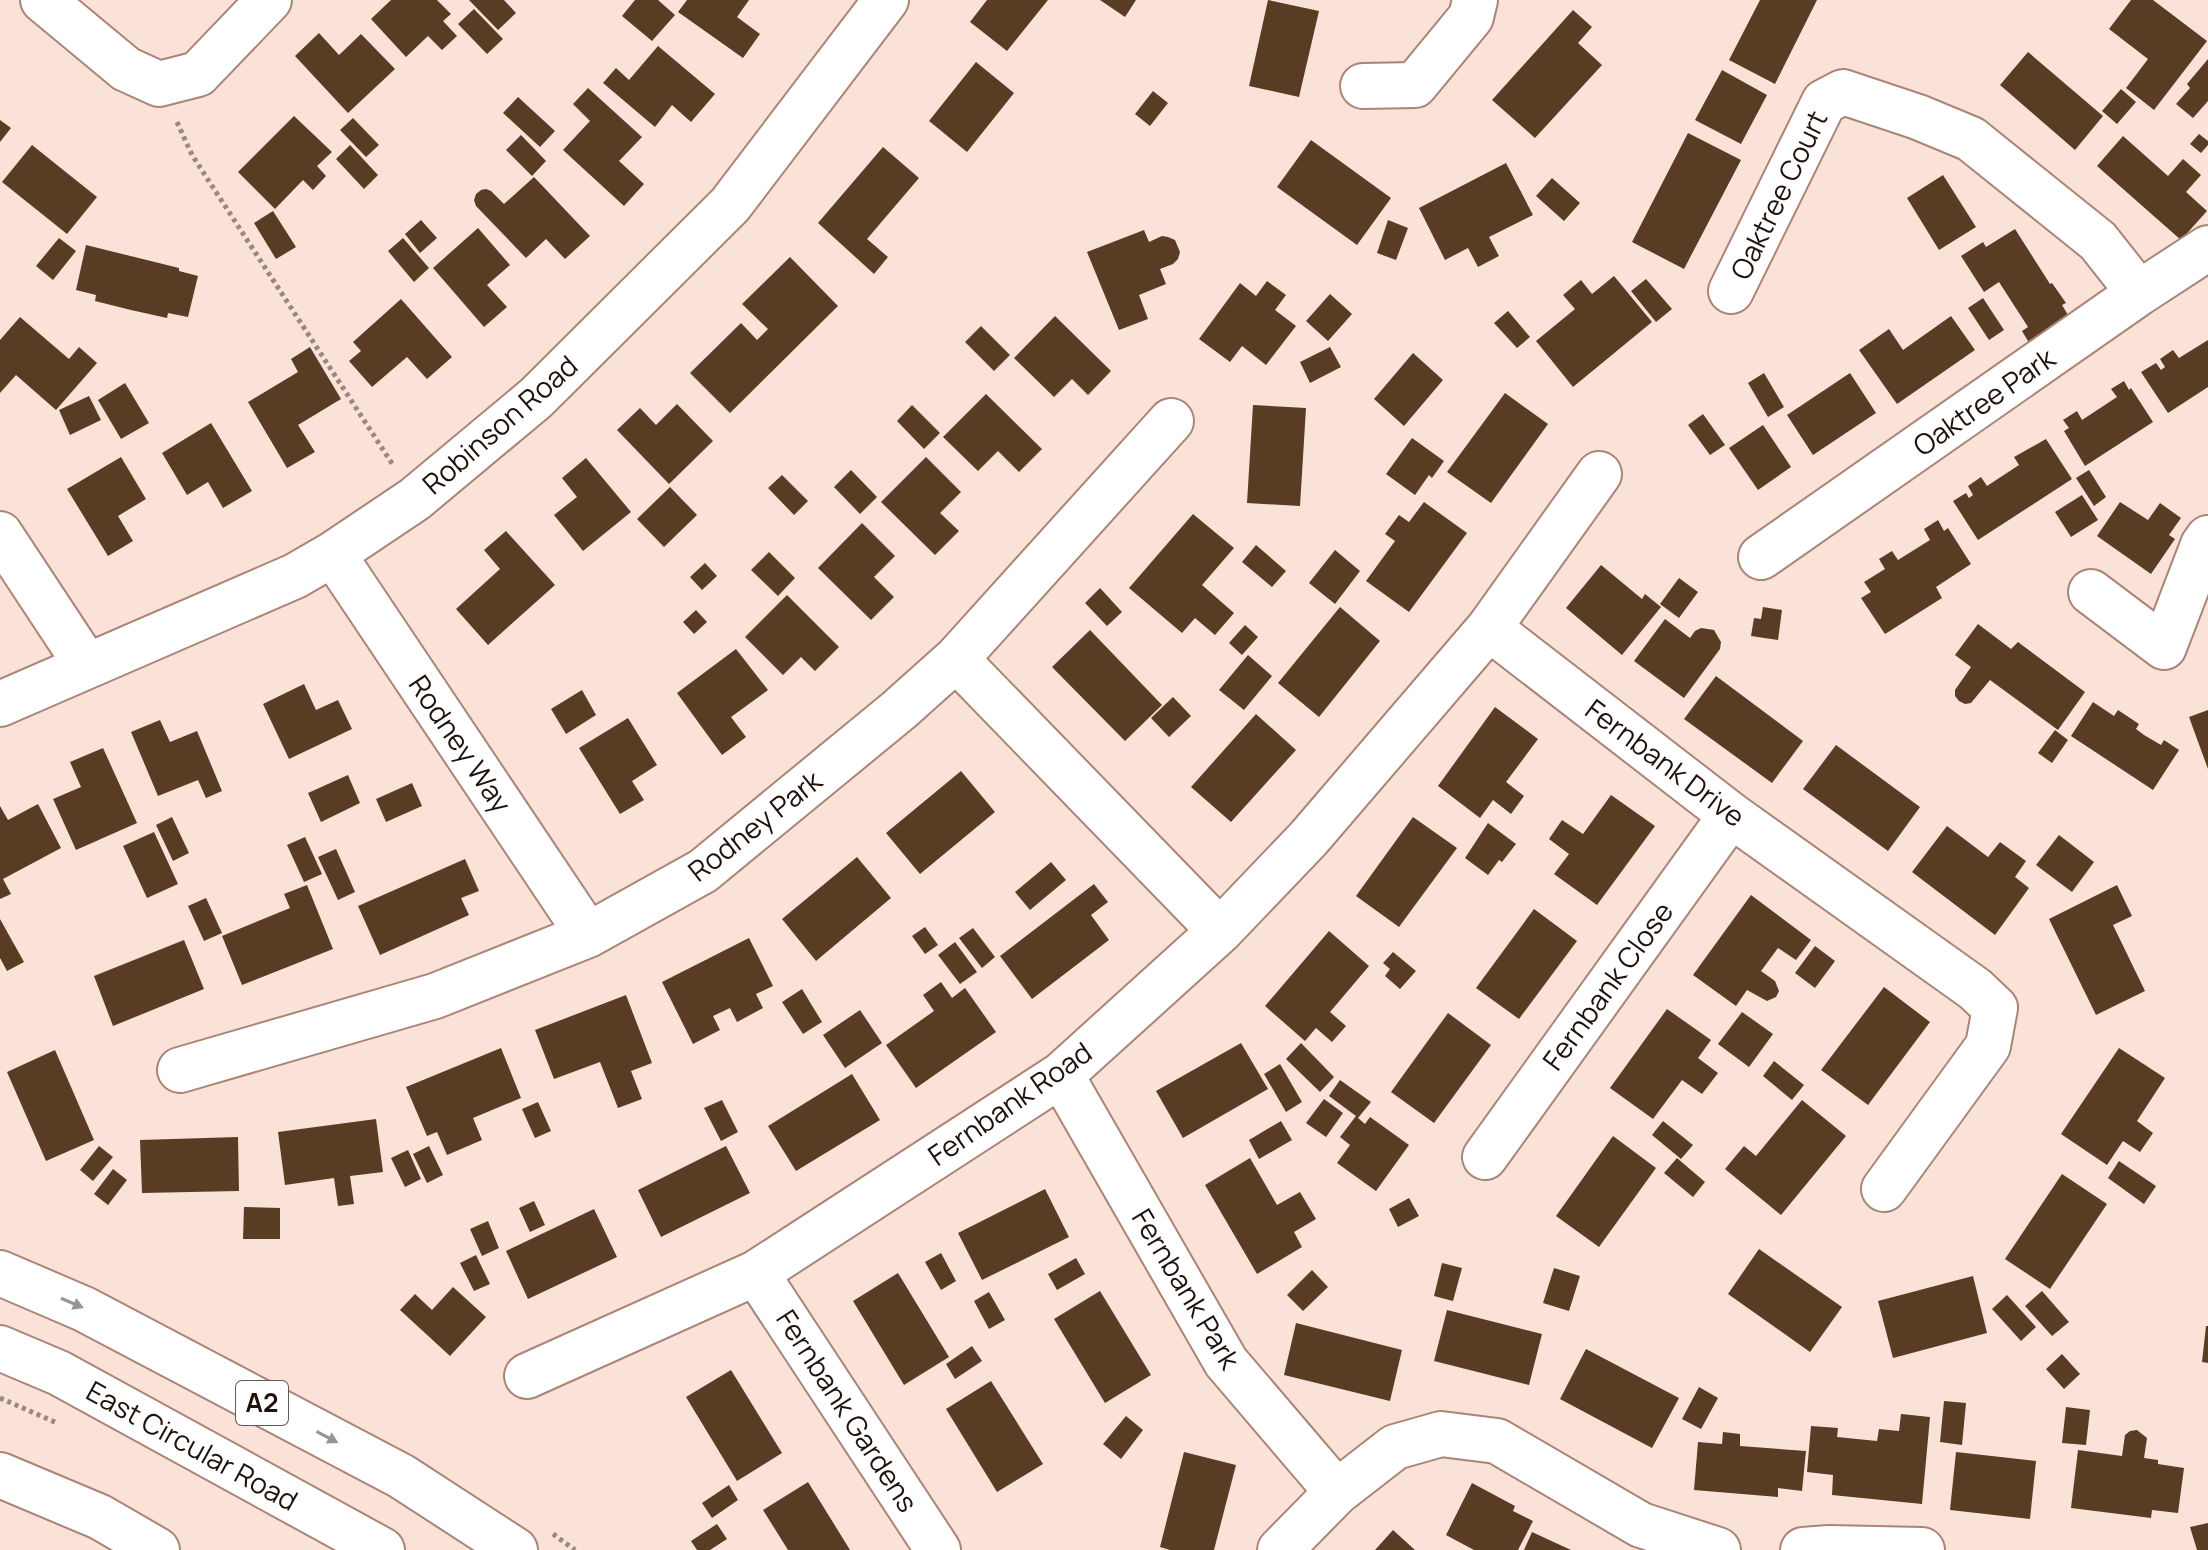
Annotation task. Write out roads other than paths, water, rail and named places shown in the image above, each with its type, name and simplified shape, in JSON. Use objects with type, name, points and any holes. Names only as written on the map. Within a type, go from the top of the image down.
[{"type":"main road","points":[[43,0],[126,69],[159,84],[198,74],[269,0]]},
{"type":"main road","name":"Robinson Road","points":[[0,704],[295,576],[415,499],[536,398],[730,205],[886,0]]},
{"type":"main road","points":[[1363,86],[1415,85],[1471,17],[1475,0]]},
{"type":"main road","name":"Oaktree Court","points":[[1731,291],[1824,102],[1843,92],[1971,139],[2098,241],[2139,293]]},
{"type":"main road","name":"Oaktree Park","points":[[1761,557],[2208,248]]},
{"type":"main road","name":"Rodney Park","points":[[180,1070],[435,996],[588,935],[703,871],[899,710],[956,659],[1171,421]]},
{"type":"main road","points":[[956,659],[1220,931],[1308,839],[1489,628],[1599,474]]},
{"type":"main road","points":[[0,534],[87,666]]},
{"type":"main road","points":[[2091,592],[2164,647],[2208,538]]},
{"type":"main road","name":"Rodney Way","points":[[333,554],[588,935]]},
{"type":"main road","name":"Fernbank Drive","points":[[1489,628],[1731,815],[1975,989],[1995,1008],[1988,1046],[1884,1189]]},
{"type":"main road","name":"Fernbank Close","points":[[1485,1157],[1731,815]]},
{"type":"main road","name":"Fernbank Road","points":[[527,1376],[756,1273],[1061,1075],[1220,931]]},
{"type":"main road","name":"Fernbank Park","points":[[1061,1075],[1226,1362],[1337,1492]]},
{"type":"main road","name":"A2","points":[[0,1273],[84,1309],[401,1476],[515,1550]]},
{"type":"main road","name":"Fernbank Gardens","points":[[756,1273],[938,1550]]},
{"type":"main road","name":"East Circular Road","points":[[0,1348],[59,1373],[382,1550]]},
{"type":"main road","points":[[1280,1550],[1337,1492],[1395,1447],[1441,1434],[1497,1441],[1641,1525],[1718,1550]]},
{"type":"main road","points":[[0,1475],[100,1517],[157,1550]]},
{"type":"main road","points":[[1803,1550],[1922,1550]]}]
